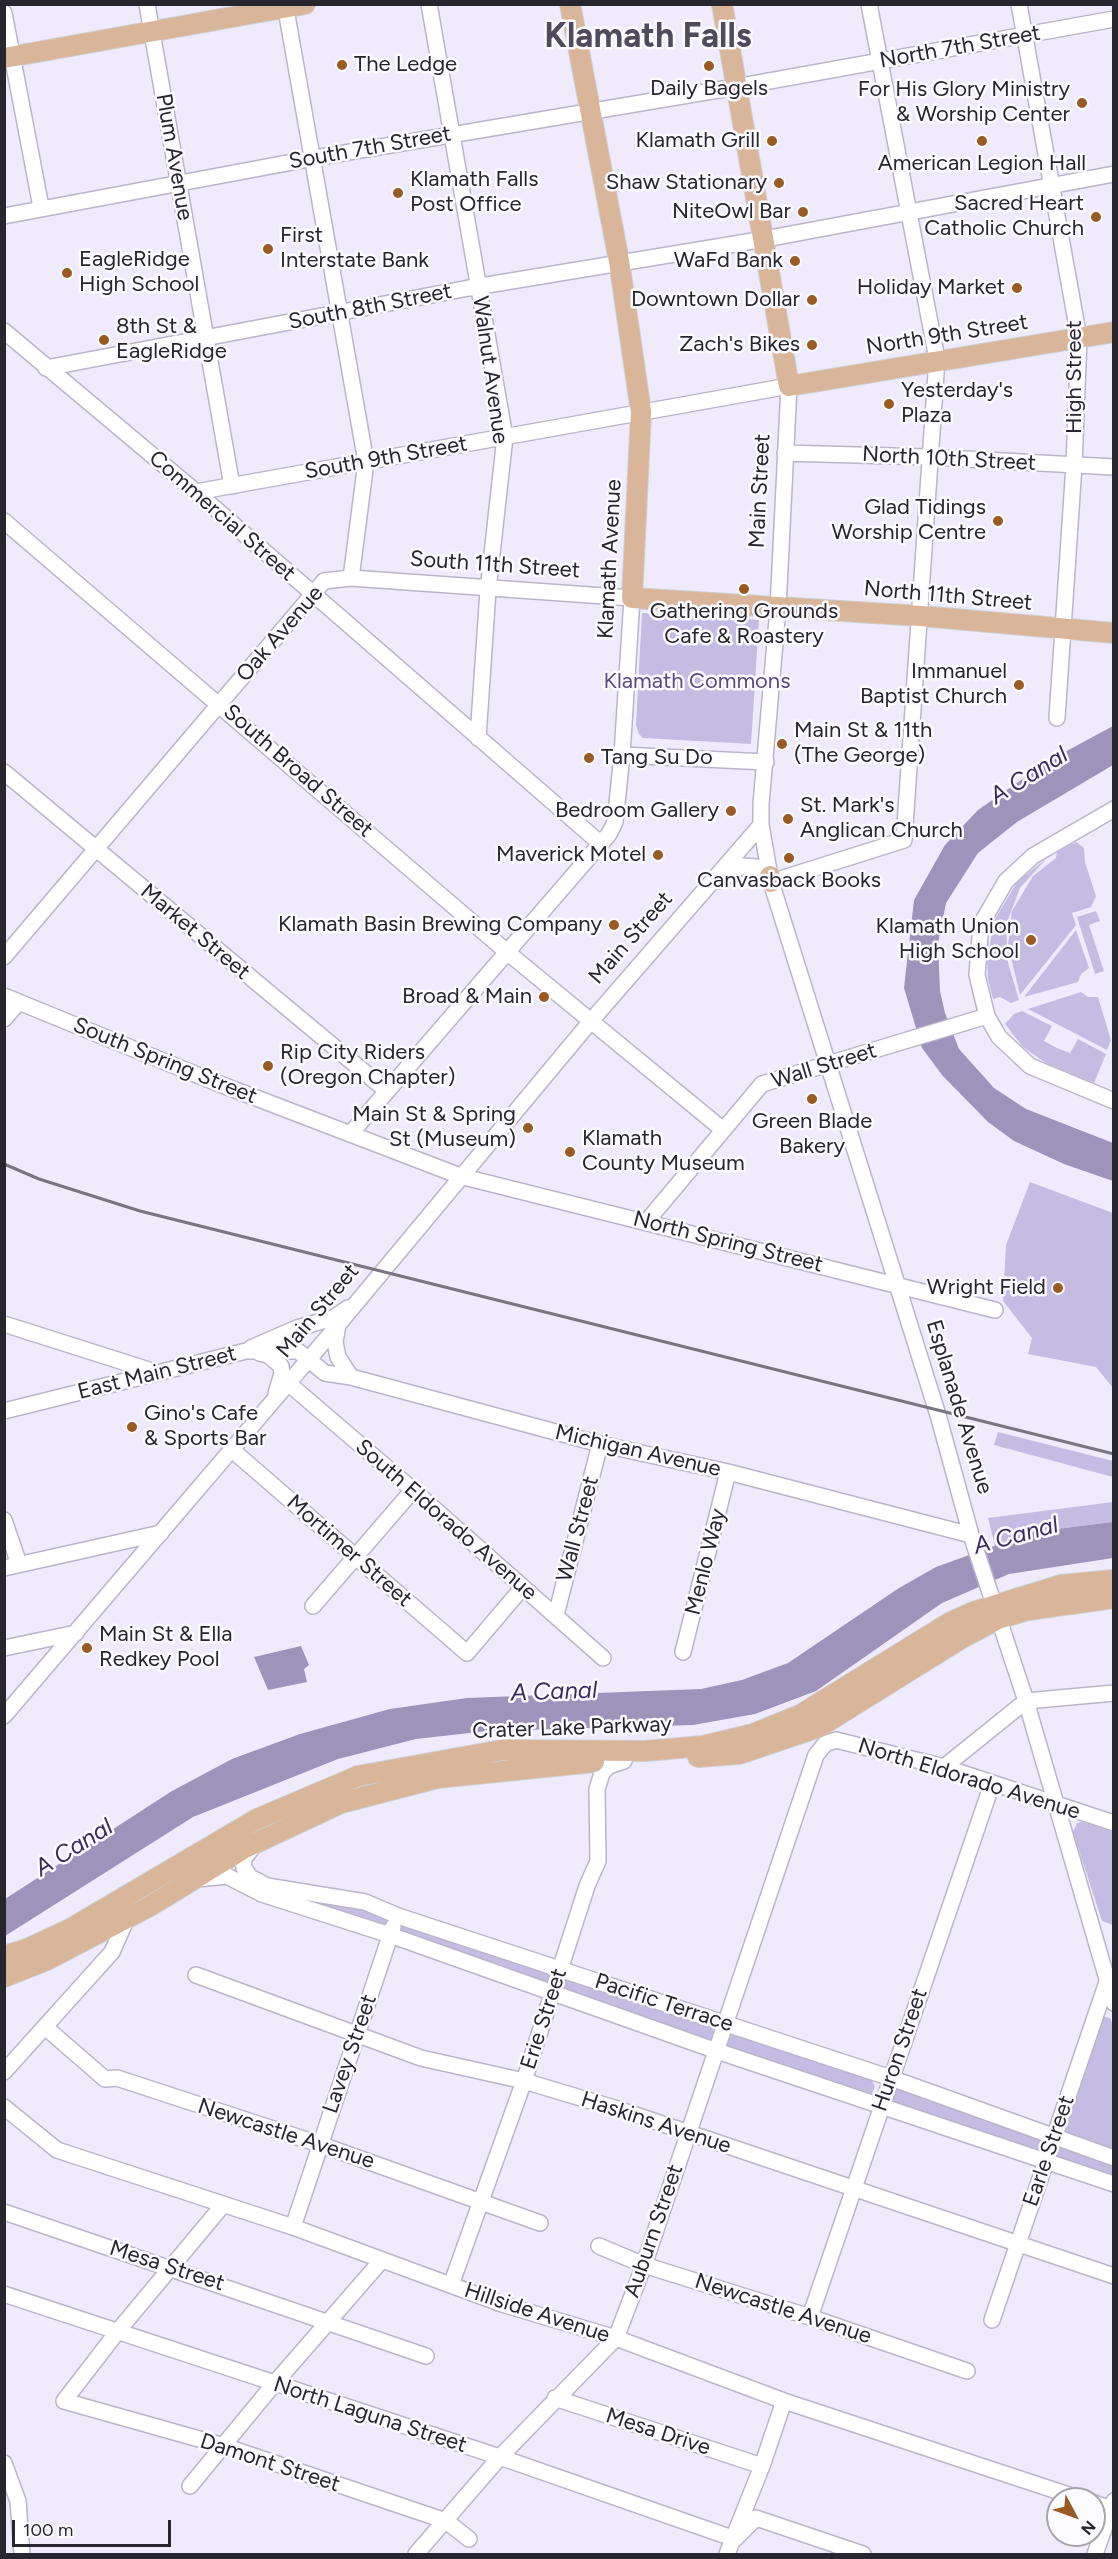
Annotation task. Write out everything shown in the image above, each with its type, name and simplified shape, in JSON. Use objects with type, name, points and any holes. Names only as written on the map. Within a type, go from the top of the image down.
[{"type":"main road","name":"Klamath Avenue","points":[[570,4],[620,261],[641,412],[632,598]]},
{"type":"main road","name":"Main Street","points":[[722,4],[765,238],[789,386]]},
{"type":"main road","points":[[8,58],[292,6]]},
{"type":"main road","name":"North 9th Street","points":[[789,386],[937,359],[1113,332]]},
{"type":"main road","name":"South 11th Street","points":[[632,598],[778,608]]},
{"type":"main road","name":"North 11th Street","points":[[778,608],[921,616],[1113,633]]},
{"type":"main road","name":"Crater Lake Parkway","points":[[4,1956],[27,1949],[70,1929],[257,1820],[358,1776],[502,1750],[645,1751],[703,1746],[753,1734],[800,1715],[949,1623],[993,1603],[1061,1585],[1113,1580]]},
{"type":"main road","name":"Crater Lake Parkway","points":[[993,1603],[1028,1610],[1113,1598]]},
{"type":"main road","name":"Crater Lake Parkway","points":[[4,1977],[47,1960],[127,1918],[256,1842],[341,1803],[437,1778],[549,1765],[739,1754],[819,1727],[962,1638],[993,1603]]},
{"type":"street","name":"Plum Avenue","points":[[147,4],[232,486]]},
{"type":"street","name":"Walnut Avenue","points":[[429,4],[504,437],[488,590],[478,738]]},
{"type":"street","points":[[706,888],[742,866],[757,867],[771,879],[904,840],[937,359],[869,4]]},
{"type":"street","name":"High Street","points":[[1019,4],[1079,338],[1074,465],[1057,718]]},
{"type":"street","name":"Oak Avenue","points":[[4,957],[312,594],[324,581],[351,578],[366,462],[314,158],[292,6]]},
{"type":"street","points":[[4,12],[8,58],[41,207]]},
{"type":"street","name":"North 7th Street","points":[[736,87],[1113,19]]},
{"type":"street","name":"South 7th Street","points":[[4,216],[41,207],[314,158],[736,87]]},
{"type":"street","name":"South 8th Street","points":[[46,368],[478,286],[765,238],[1113,174]]},
{"type":"street","name":"Commercial Street","points":[[4,331],[196,492],[601,844]]},
{"type":"street","name":"South 9th Street","points":[[196,492],[789,386]]},
{"type":"street","name":"Main Street","points":[[4,1716],[338,1325],[591,1021],[761,825],[778,608],[789,386]]},
{"type":"street","name":"North 10th Street","points":[[785,453],[929,457],[1113,467]]},
{"type":"street","name":"South Broad Street","points":[[4,521],[221,704],[507,952],[722,1129]]},
{"type":"street","name":"South 11th Street","points":[[351,578],[488,590],[632,598]]},
{"type":"street","name":"Klamath Avenue","points":[[351,1133],[601,844],[615,822],[622,755],[632,598]]},
{"type":"street","points":[[622,755],[766,762]]},
{"type":"street","name":"Market Street","points":[[4,772],[387,1091]]},
{"type":"street","points":[[1113,809],[1033,856],[1006,881],[991,902],[981,924],[977,951],[977,975],[987,1016],[999,1037],[1030,1066],[1113,1101]]},
{"type":"street","name":"Esplanade Avenue","points":[[761,825],[771,879],[938,1415],[973,1542],[1026,1701],[1092,1921],[1113,2003]]},
{"type":"street","points":[[4,1019],[12,999]]},
{"type":"street","name":"South Spring Street","points":[[12,999],[212,1081],[460,1176]]},
{"type":"street","name":"Wall Street","points":[[647,1221],[762,1084],[987,1016]]},
{"type":"street","name":"North Spring Street","points":[[460,1176],[995,1310]]},
{"type":"street","points":[[246,1351],[297,1328],[333,1318],[359,1300]]},
{"type":"street","points":[[338,1325],[335,1342],[338,1357],[351,1377]]},
{"type":"street","points":[[9,1330],[154,1372]]},
{"type":"street","points":[[246,1351],[268,1355],[281,1366],[282,1374],[273,1401]]},
{"type":"street","name":"East Main Street","points":[[4,1411],[246,1351],[298,1351],[308,1360]]},
{"type":"street","name":"Michigan Avenue","points":[[308,1360],[325,1373],[351,1377],[600,1444],[728,1472],[973,1542]]},
{"type":"street","name":"South Eldorado Avenue","points":[[288,1383],[603,1658]]},
{"type":"street","name":"Wall Street","points":[[556,1615],[600,1444]]},
{"type":"street","name":"Mortimer Street","points":[[231,1449],[467,1653]]},
{"type":"street","name":"Menlo Way","points":[[683,1652],[728,1472]]},
{"type":"street","points":[[313,1606],[413,1490]]},
{"type":"street","points":[[4,1520],[12,1566],[160,1533]]},
{"type":"street","name":"Wall Street","points":[[467,1653],[524,1587]]},
{"type":"street","points":[[4,1648],[76,1634]]},
{"type":"street","points":[[944,1767],[1026,1701],[1113,1693]]},
{"type":"street","name":"North Eldorado Avenue","points":[[825,1744],[836,1740],[944,1767],[1113,1823]]},
{"type":"street","name":"Auburn Street","points":[[416,2554],[555,2397],[616,2337],[644,2265],[714,2050],[816,1755],[825,1744]]},
{"type":"street","name":"Erie Street","points":[[451,2285],[524,2081],[598,1861],[597,1789],[602,1773],[609,1766],[624,1761]]},
{"type":"street","name":"Huron Street","points":[[810,2316],[992,1784]]},
{"type":"street","name":"Pacific Terrace","points":[[256,1842],[243,1860],[244,1868],[250,1877],[267,1886],[365,1902],[398,1916],[891,2078],[1113,2158]]},
{"type":"street","name":"Pacific Terrace","points":[[194,1879],[227,1876],[262,1894],[390,1935],[714,2050],[1113,2184]]},
{"type":"street","name":"Lavey Street","points":[[293,2227],[319,2144],[398,1916]]},
{"type":"street","points":[[4,2072],[112,1952],[127,1918]]},
{"type":"street","name":"Haskins Avenue","points":[[196,1975],[421,2058],[524,2081],[687,2133],[1113,2276]]},
{"type":"street","name":"Earle Street","points":[[992,2320],[1107,1982]]},
{"type":"street","name":"Newcastle Avenue","points":[[45,2026],[105,2079],[117,2078],[319,2144],[482,2200],[540,2223]]},
{"type":"street","name":"Hillside Avenue","points":[[4,2107],[57,2150],[293,2227],[451,2285],[616,2337],[784,2401],[1046,2487]]},
{"type":"street","points":[[118,2331],[223,2205]]},
{"type":"street","name":"Mesa Street","points":[[4,2212],[330,2321]]},
{"type":"street","name":"Newcastle Avenue","points":[[599,2246],[644,2265],[810,2316],[968,2371]]},
{"type":"street","points":[[190,2486],[274,2384],[382,2260]]},
{"type":"street","name":"North Laguna Street","points":[[4,2294],[500,2457],[735,2539]]},
{"type":"street","points":[[330,2321],[426,2356]]},
{"type":"street","name":"Damont Street","points":[[118,2331],[64,2401],[224,2446],[446,2521],[469,2540]]},
{"type":"street","name":"Mesa Drive","points":[[555,2397],[762,2466]]},
{"type":"street","points":[[727,2554],[735,2539],[784,2401]]},
{"type":"street","points":[[6,2475],[18,2501],[22,2554]]},
{"type":"street","points":[[1095,2554],[1113,2507]]},
{"type":"street","points":[[735,2539],[756,2518],[863,2554]]},
{"type":"green space","name":"Klamath Commons","points":[[642,613],[759,620],[751,744],[643,738],[639,734],[636,725]]},
{"type":"green space","points":[[1076,842],[1084,848],[1085,862],[1096,896],[1091,907],[1072,913],[1076,925],[1020,995],[1008,945],[1012,911],[1033,876],[1056,858],[1057,852]]},
{"type":"green space","points":[[1047,858],[1020,888],[1006,925],[1008,963],[1019,1000],[1011,1003],[1000,997],[993,999],[988,979],[987,958],[995,919],[1017,882]]},
{"type":"green space","points":[[1096,911],[1100,921],[1089,925],[1104,971],[1095,974],[1077,917]]},
{"type":"green space","points":[[1076,930],[1089,968],[1081,974],[1078,982],[1024,997]]},
{"type":"green space","points":[[1081,992],[1088,997],[1098,997],[1111,1040],[1107,1050],[1028,1009]]},
{"type":"green space","points":[[1022,1011],[1052,1026],[1044,1041],[1057,1048],[1070,1053],[1078,1039],[1106,1054],[1094,1083],[1046,1063],[1023,1047],[1005,1024],[1014,1014]]},
{"type":"green space","name":"Wright Field","points":[[1030,1182],[1113,1213],[1113,1388],[1096,1367],[1028,1354],[1032,1338],[1003,1301],[1006,1245]]},
{"type":"green space","points":[[998,1432],[1113,1461],[1113,1477],[994,1445]]},
{"type":"green space","points":[[1113,1502],[1113,1522],[1033,1532],[995,1546],[988,1518]]},
{"type":"green space","points":[[1083,1822],[1113,1832],[1113,1925],[1102,1921],[1073,1832],[1077,1823]]},
{"type":"green space","points":[[297,1898],[366,1908],[384,1915],[389,1920],[387,1927]]},
{"type":"green space","points":[[406,1923],[546,1970],[550,1976],[548,1983],[541,1985],[400,1937],[399,1925]]},
{"type":"green space","points":[[570,1977],[711,2025],[714,2031],[711,2040],[704,2042],[559,1988],[562,1980]]},
{"type":"green space","points":[[1100,2016],[1110,2018],[1114,2028],[1113,2153],[1058,2136]]},
{"type":"green space","points":[[736,2034],[871,2080],[875,2086],[872,2094],[865,2097],[728,2050],[725,2044],[729,2036]]},
{"type":"green space","points":[[899,2088],[1041,2137],[1045,2143],[1042,2151],[1035,2154],[893,2106],[888,2100],[892,2091]]},
{"type":"green space","points":[[1062,2146],[1113,2163],[1113,2179],[1056,2160],[1054,2155]]},
{"type":"water","name":"A Canal","points":[[1113,726],[1113,765],[1017,822],[978,853],[946,903],[938,943],[940,991],[945,1013],[959,1049],[994,1088],[1026,1109],[1113,1143],[1113,1181],[1064,1164],[1014,1141],[988,1122],[942,1075],[922,1048],[904,988],[914,900],[945,845],[978,810],[1050,760]]},
{"type":"water","points":[[1113,1522],[1113,1558],[1009,1574],[942,1603],[816,1691],[755,1714],[693,1725],[487,1731],[416,1739],[338,1759],[193,1817],[5,1936],[5,1899],[172,1791],[232,1759],[300,1734],[390,1709],[467,1698],[701,1689],[742,1680],[788,1663],[899,1588],[936,1567],[1033,1532]]},
{"type":"water","points":[[301,1646],[309,1665],[304,1669],[307,1682],[268,1690],[254,1657]]},
{"type":"railway","points":[[4,1164],[39,1179],[140,1211],[1114,1454]]},
{"type":"place","name":"The Ledge","points":[[342,65]]},
{"type":"place","name":"Daily Bagels","points":[[709,66]]},
{"type":"place","name":"For His Glory Ministry & Worship Center","points":[[1082,103]]},
{"type":"place","name":"Klamath Grill","points":[[772,141]]},
{"type":"place","name":"American Legion Hall","points":[[982,141]]},
{"type":"place","name":"Shaw Stationary","points":[[779,183]]},
{"type":"place","name":"Klamath Falls Post Office","points":[[398,193]]},
{"type":"place","name":"NiteOwl Bar","points":[[803,212]]},
{"type":"place","name":"Sacred Heart Catholic Church","points":[[1096,217]]},
{"type":"place","name":"First Interstate Bank","points":[[268,249]]},
{"type":"place","name":"WaFd Bank","points":[[795,261]]},
{"type":"place","name":"EagleRidge High School","points":[[67,273]]},
{"type":"place","name":"Holiday Market","points":[[1017,288]]},
{"type":"place","name":"Downtown Dollar","points":[[812,300]]},
{"type":"place","name":"8th St & EagleRidge","points":[[104,340]]},
{"type":"place","name":"Zach's Bikes","points":[[812,345]]},
{"type":"place","name":"Yesterday's Plaza","points":[[889,404]]},
{"type":"place","name":"Glad Tidings Worship Centre","points":[[998,521]]},
{"type":"place","name":"Gathering Grounds Cafe & Roastery","points":[[744,589]]},
{"type":"place","name":"Immanuel Baptist Church","points":[[1019,685]]},
{"type":"place","name":"Main St & 11th (The George)","points":[[782,744]]},
{"type":"place","name":"Tang Su Do","points":[[589,758]]},
{"type":"place","name":"Bedroom Gallery","points":[[731,811]]},
{"type":"place","name":"St. Mark's Anglican Church","points":[[788,819]]},
{"type":"place","name":"Maverick Motel","points":[[658,855]]},
{"type":"place","name":"Canvasback Books","points":[[789,858]]},
{"type":"place","name":"Klamath Basin Brewing Company","points":[[614,925]]},
{"type":"place","name":"Klamath Union High School","points":[[1031,940]]},
{"type":"place","name":"Broad & Main","points":[[544,997]]},
{"type":"place","name":"Rip City Riders (Oregon Chapter)","points":[[268,1066]]},
{"type":"place","name":"Green Blade Bakery","points":[[812,1099]]},
{"type":"place","name":"Main St & Spring St (Museum)","points":[[528,1128]]},
{"type":"place","name":"Klamath County Museum","points":[[570,1152]]},
{"type":"place","name":"Wright Field","points":[[1058,1288]]},
{"type":"place","name":"Gino's Cafe & Sports Bar","points":[[132,1427]]},
{"type":"place","name":"Main St & Ella Redkey Pool","points":[[87,1648]]},
{"type":"district","name":"Klamath Falls","points":[[648,37]]}]
